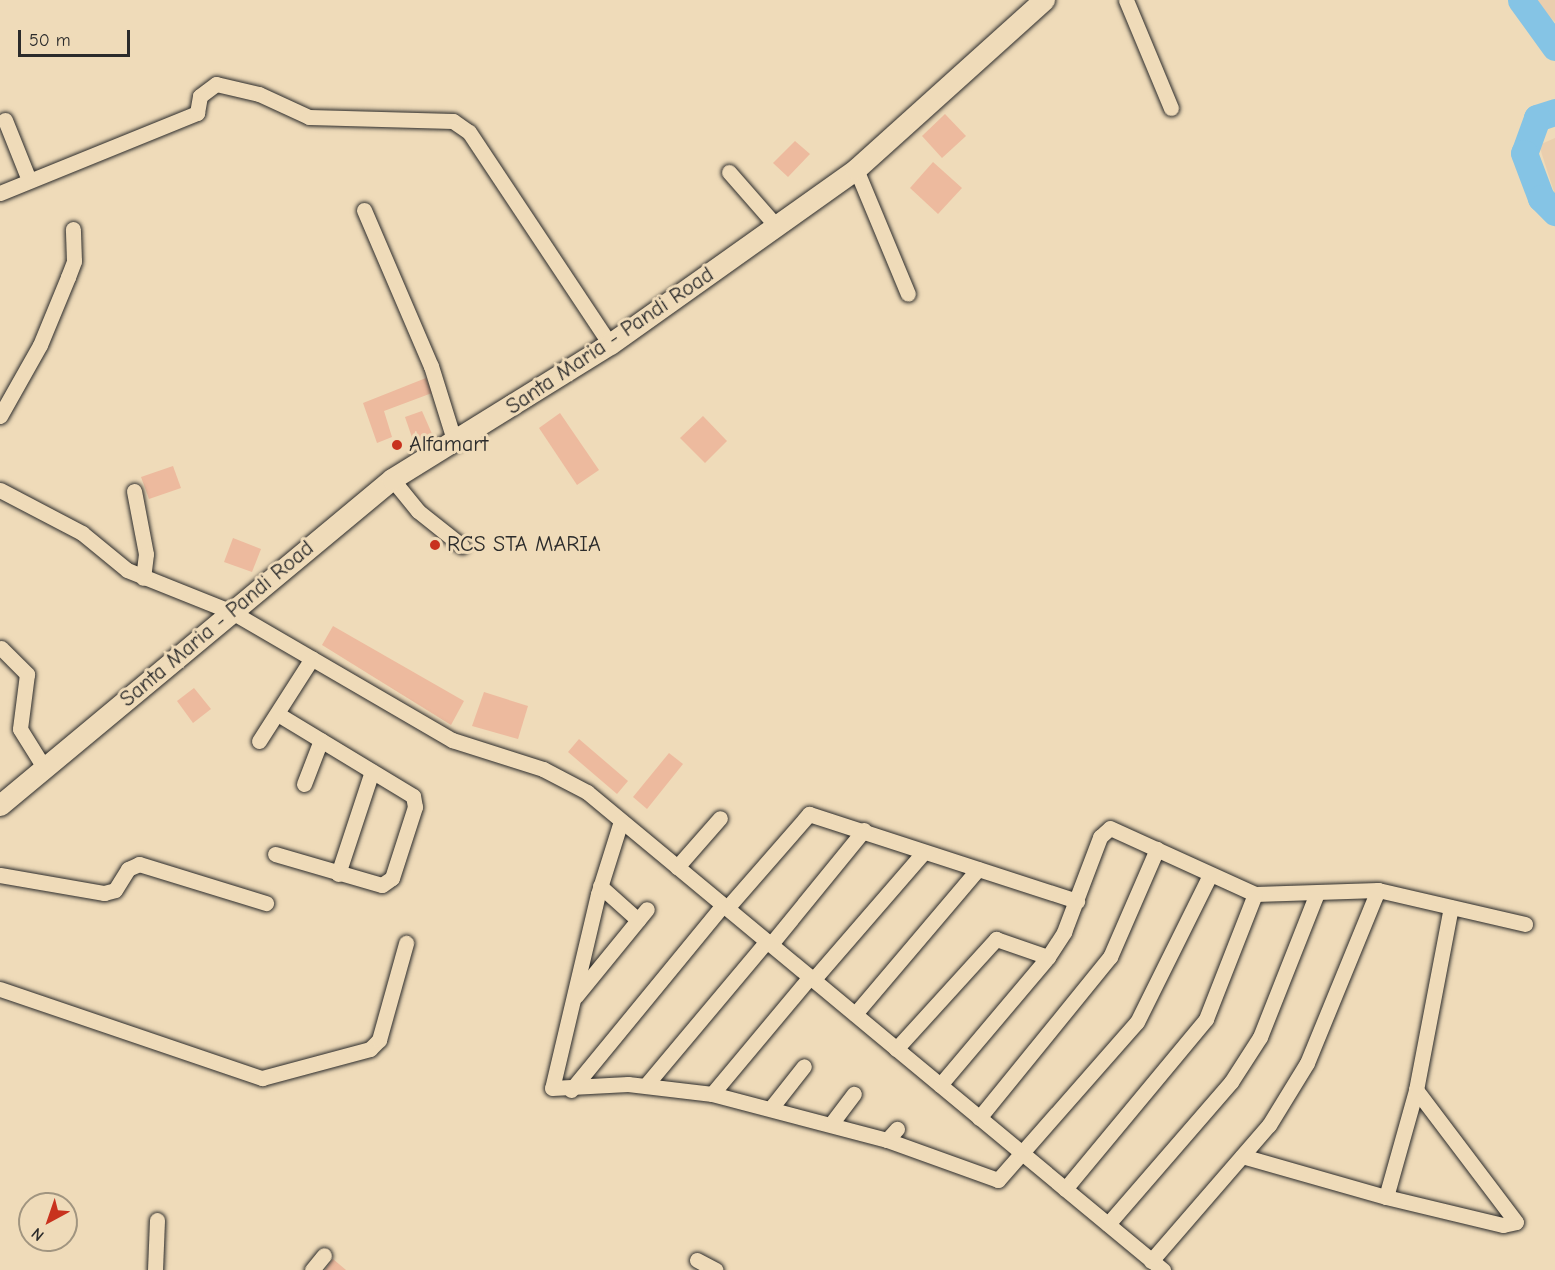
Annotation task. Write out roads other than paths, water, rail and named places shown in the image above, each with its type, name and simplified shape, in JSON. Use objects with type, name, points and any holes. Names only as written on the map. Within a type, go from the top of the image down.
[{"type":"main road","name":"Santa Maria - Pandi Road","points":[[0,805],[45,770],[392,479],[454,443],[610,344],[778,228],[856,169],[1044,0]]},
{"type":"street","points":[[1126,0],[1171,108]]},
{"type":"street","points":[[0,193],[197,113],[200,96],[216,84],[259,94],[309,117],[453,121],[469,132],[610,344]]},
{"type":"street","points":[[4,120],[29,180]]},
{"type":"street","points":[[856,169],[908,294]]},
{"type":"street","points":[[729,172],[778,228]]},
{"type":"street","points":[[364,210],[431,366],[454,443]]},
{"type":"street","points":[[0,416],[40,345],[68,277],[74,261],[73,229]]},
{"type":"street","points":[[392,479],[418,511],[462,546]]},
{"type":"street","points":[[0,490],[82,532],[143,578],[232,612],[452,740],[543,770],[587,792],[1157,1265],[1269,1125],[1307,1063],[1378,890]]},
{"type":"street","points":[[134,491],[146,554],[143,578]]},
{"type":"street","points":[[1,648],[27,674],[20,729],[45,770]]},
{"type":"street","points":[[259,741],[279,715],[312,658]]},
{"type":"street","points":[[275,854],[382,885],[392,878],[415,807],[413,796],[279,715]]},
{"type":"street","points":[[304,784],[321,740]]},
{"type":"street","points":[[338,874],[372,771]]},
{"type":"street","points":[[571,1090],[725,906],[809,814],[1077,901]]},
{"type":"street","points":[[677,867],[720,818]]},
{"type":"street","points":[[621,820],[600,886],[573,1001],[550,1085],[571,1090],[646,1085],[712,1094],[831,1124],[892,1134],[998,1180],[1024,1155],[1137,1022],[1209,877]]},
{"type":"street","points":[[940,1085],[1048,957],[1077,901],[1104,831],[1119,830],[1209,877],[1255,894],[1378,890],[1525,924]]},
{"type":"street","points":[[646,1085],[864,831]]},
{"type":"street","points":[[979,1118],[1110,957],[1156,849]]},
{"type":"street","points":[[712,1094],[924,852]]},
{"type":"street","points":[[0,875],[104,893],[115,890],[128,869],[139,864],[266,903]]},
{"type":"street","points":[[855,1014],[978,869]]},
{"type":"street","points":[[573,1001],[643,914],[600,886]]},
{"type":"street","points":[[1108,1224],[1231,1082],[1260,1037],[1317,893]]},
{"type":"street","points":[[1065,1189],[1206,1019],[1255,894]]},
{"type":"street","points":[[1386,1197],[1416,1090],[1451,907]]},
{"type":"street","points":[[896,1049],[996,939],[1048,957]]},
{"type":"street","points":[[0,989],[262,1078],[363,1051],[379,1040],[406,943]]},
{"type":"street","points":[[771,1108],[804,1066]]},
{"type":"street","points":[[1242,1156],[1386,1197],[1503,1225],[1516,1222],[1416,1090]]},
{"type":"street","points":[[831,1124],[854,1094]]},
{"type":"street","points":[[155,1270],[157,1220]]},
{"type":"street","points":[[312,1270],[324,1255]]},
{"type":"street","points":[[698,1260],[716,1270]]},
{"type":"waterway","points":[[1521,0],[1555,47]]},
{"type":"waterway","points":[[1555,112],[1537,118],[1524,153],[1541,198],[1555,212]]},
{"type":"place","name":"Alfamart","points":[[397,445]]},
{"type":"place","name":"RCS STA MARIA","points":[[435,545]]}]
